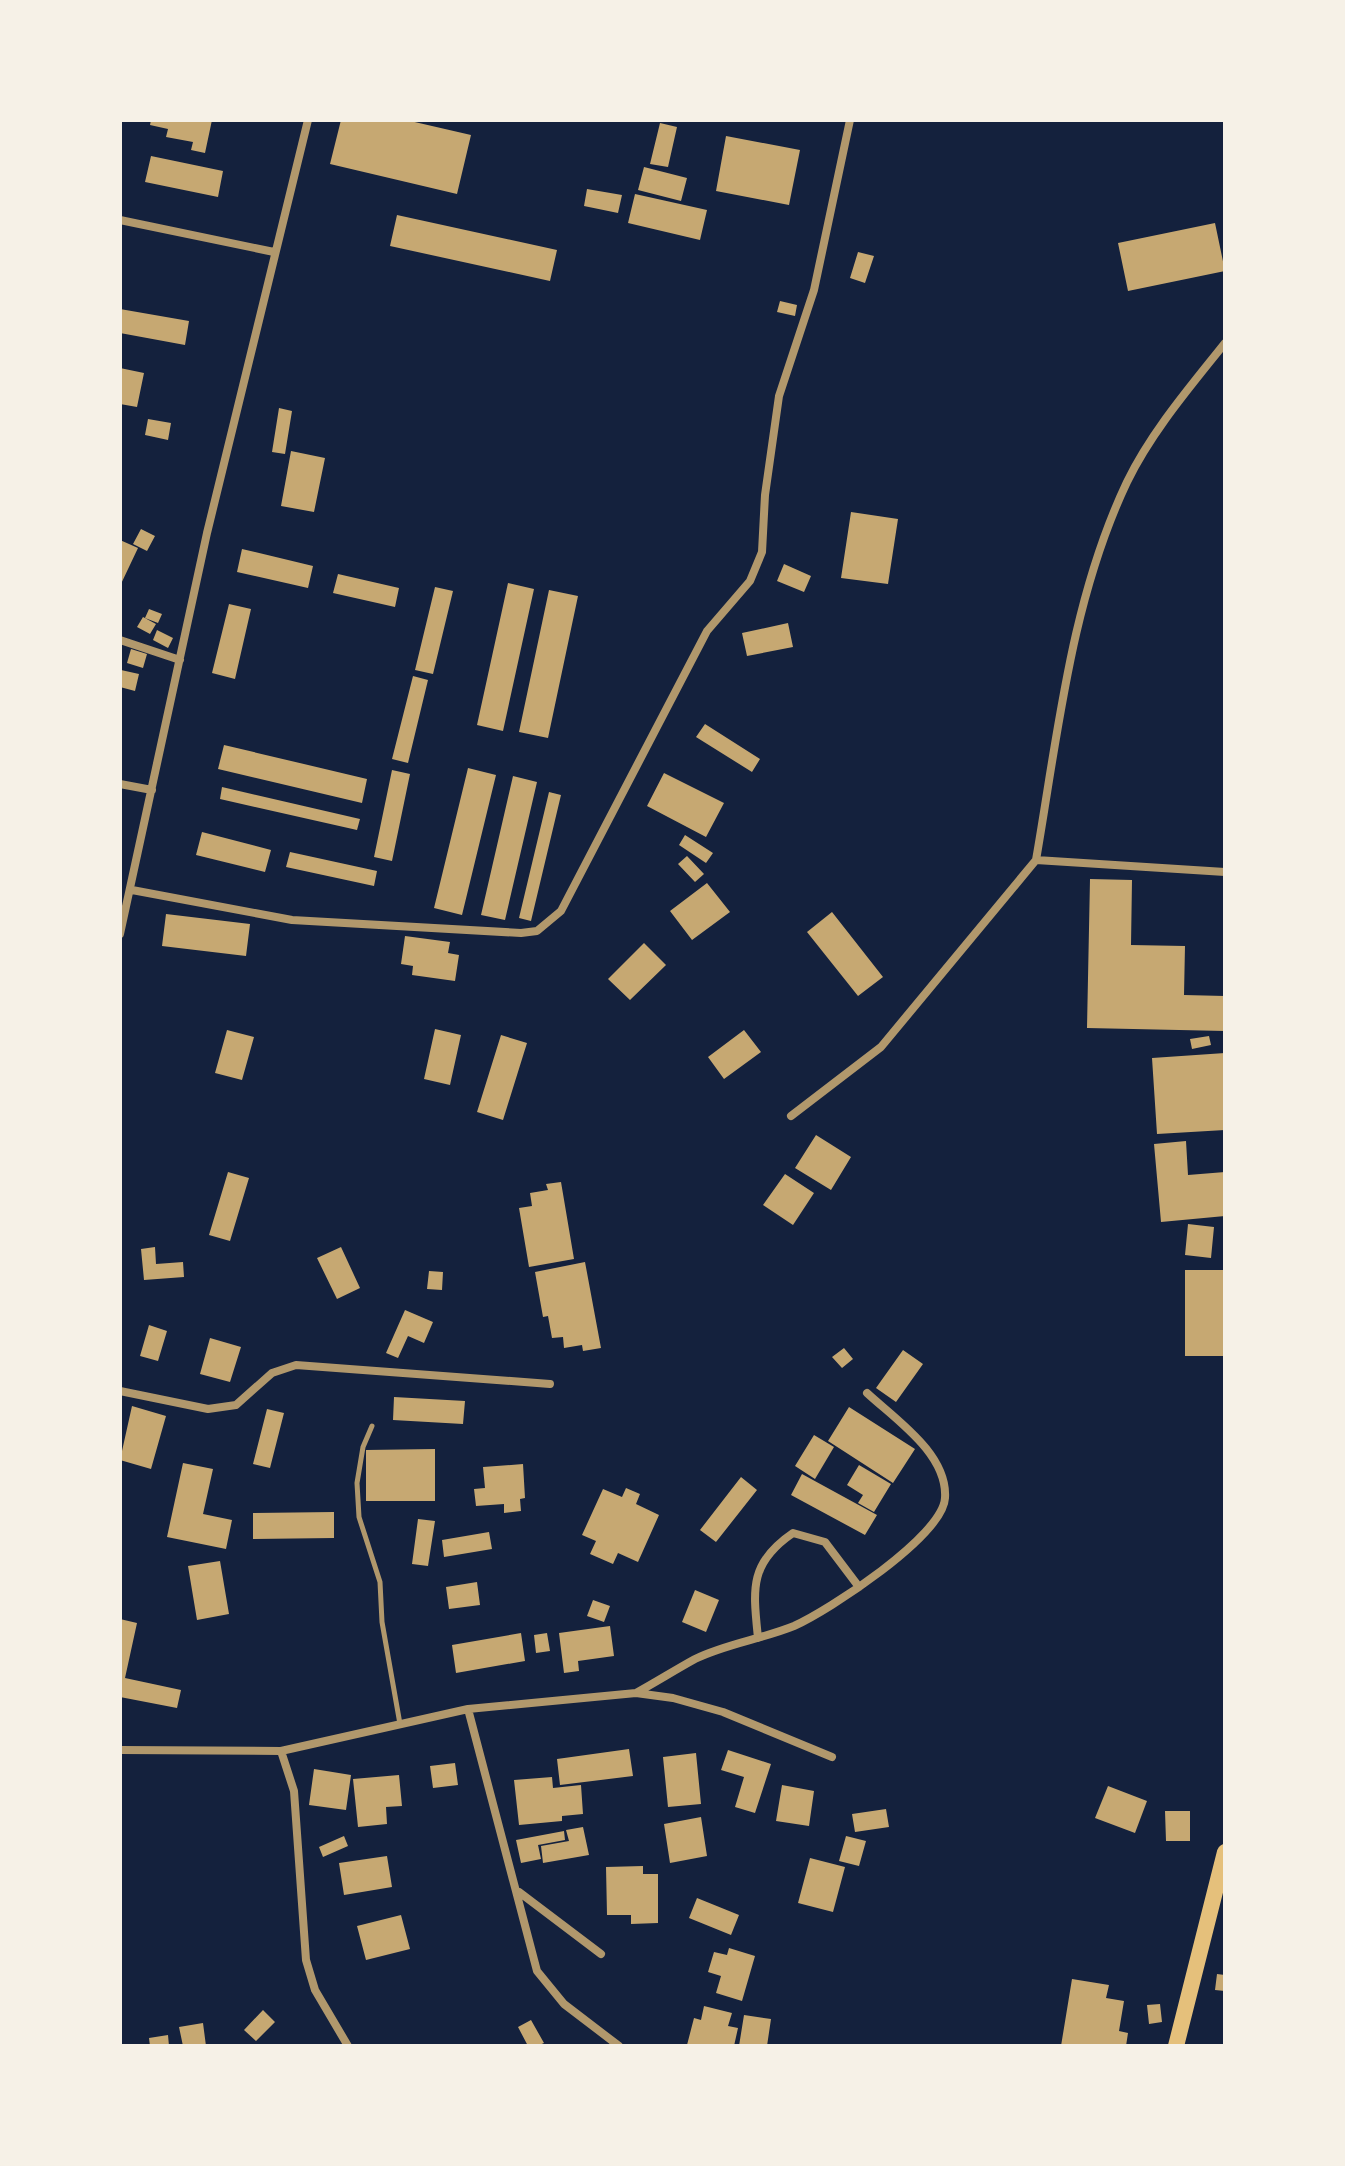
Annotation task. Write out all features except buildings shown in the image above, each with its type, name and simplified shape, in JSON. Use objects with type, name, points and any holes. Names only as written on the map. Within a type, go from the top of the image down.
[{"type":"main road","points":[[1176,2046],[1225,1852]]},
{"type":"street","points":[[120,934],[274,252],[308,120]]},
{"type":"street","points":[[132,890],[292,920],[521,933],[537,931],[550,923],[578,880],[707,631],[750,581],[762,552],[765,495],[779,396],[814,290],[850,120]]},
{"type":"street","points":[[120,220],[274,252]]},
{"type":"street","points":[[791,1116],[881,1047],[1036,860],[1086,591],[1127,483],[1160,424],[1225,343]]},
{"type":"street","points":[[120,640],[180,660]]},
{"type":"street","points":[[120,784],[152,790]]},
{"type":"street","points":[[1036,860],[1225,872]]},
{"type":"street","points":[[120,1391],[208,1409],[236,1405],[272,1373],[296,1365],[550,1384]]},
{"type":"street","points":[[636,1693],[696,1659],[794,1626],[887,1567],[936,1520],[945,1499],[941,1478],[926,1448],[867,1393]]},
{"type":"street","points":[[758,1638],[756,1578],[771,1549],[793,1533],[825,1542],[859,1587]]},
{"type":"street","points":[[120,1750],[281,1751],[468,1709],[636,1693],[673,1698],[723,1712],[832,1757]]},
{"type":"street","points":[[468,1709],[537,1971],[564,2004],[619,2046]]},
{"type":"street","points":[[281,1751],[294,1791],[306,1960],[315,1990],[348,2046]]},
{"type":"street","points":[[518,1891],[601,1954]]},
{"type":"lane","points":[[372,1426],[363,1447],[357,1483],[359,1517],[380,1582],[382,1622],[400,1725]]}]
